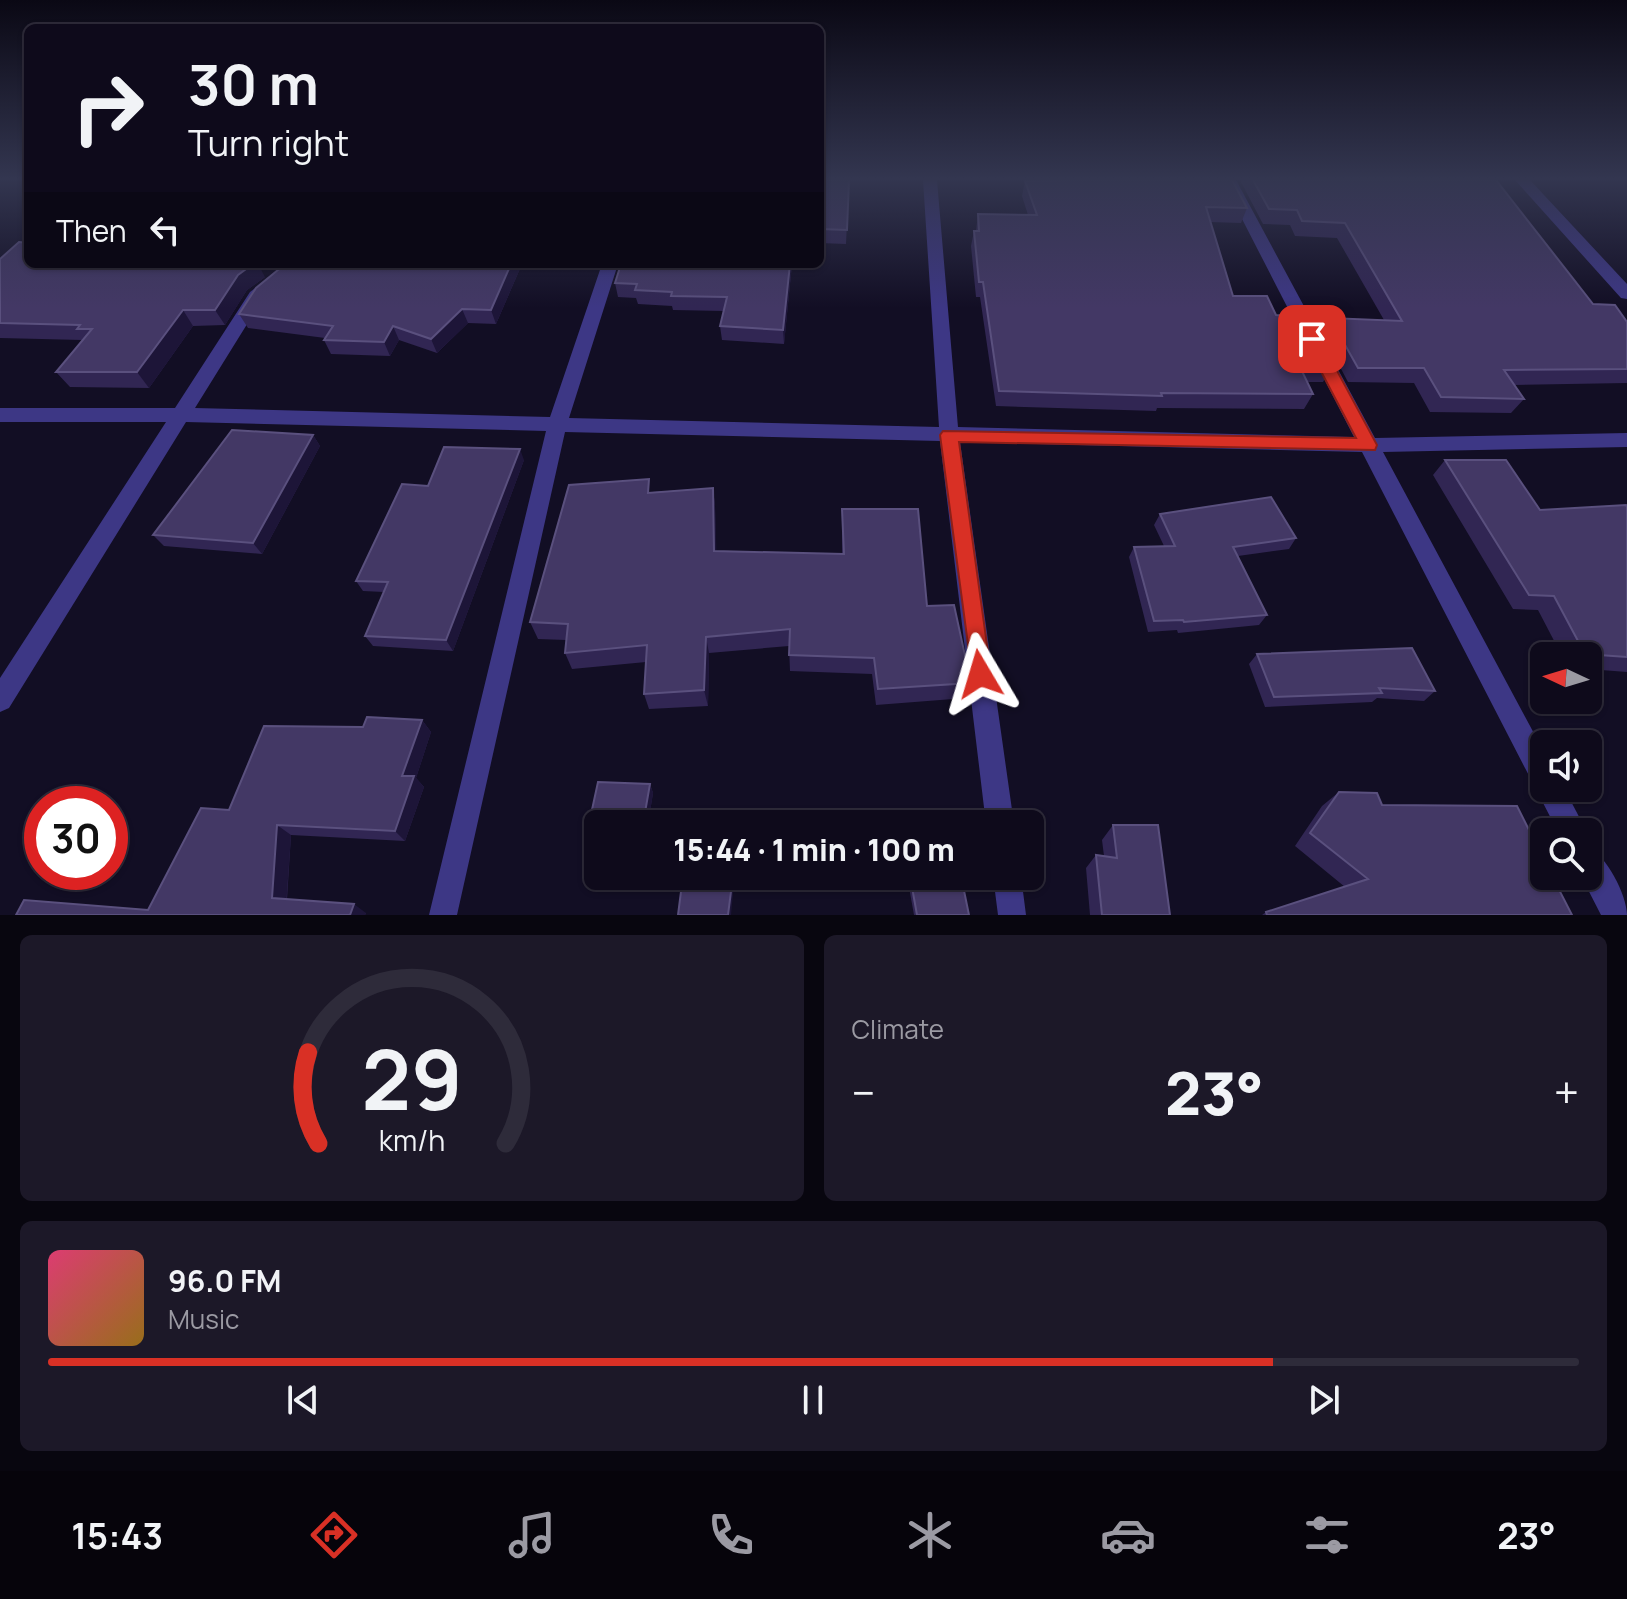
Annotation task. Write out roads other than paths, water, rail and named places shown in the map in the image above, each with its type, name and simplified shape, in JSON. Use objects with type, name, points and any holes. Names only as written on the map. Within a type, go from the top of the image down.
[{"type":"street","points":[[933,223],[949,435],[998,810]]},
{"type":"street","points":[[1251,223],[1530,752]]},
{"type":"street","points":[[1561,223],[1627,294]]},
{"type":"street","points":[[0,700],[256,296],[292,268]]},
{"type":"street","points":[[443,915],[557,425],[609,268]]},
{"type":"street","points":[[0,415],[179,415],[1368,445],[1627,440]]},
{"type":"street","points":[[1602,887],[1617,915]]},
{"type":"street","points":[[1009,890],[1012,915]]}]
